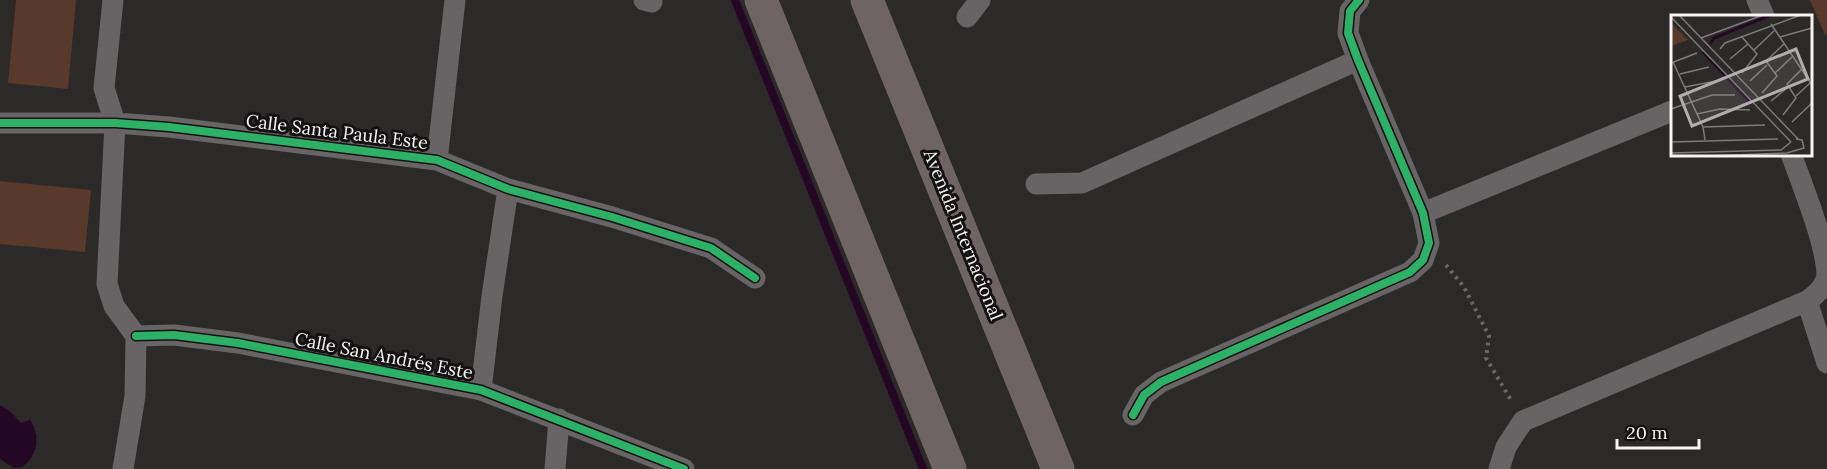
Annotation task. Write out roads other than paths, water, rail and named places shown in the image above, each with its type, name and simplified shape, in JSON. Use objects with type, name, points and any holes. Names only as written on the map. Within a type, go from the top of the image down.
[{"type":"main road","points":[[761,0],[950,469]]},
{"type":"main road","name":"Avenida Internacional","points":[[867,0],[1058,469]]},
{"type":"street","points":[[113,0],[104,87],[115,123],[107,284],[114,306],[136,336],[135,396],[123,469]]},
{"type":"street","points":[[437,160],[455,0]]},
{"type":"street","points":[[967,17],[980,0]]},
{"type":"street","points":[[1133,415],[1144,395],[1161,382],[1410,272],[1423,260],[1430,243],[1423,213],[1348,33],[1350,11],[1359,0]]},
{"type":"street","points":[[1757,0],[1764,15]]},
{"type":"street","points":[[1036,184],[1082,183],[1358,60]]},
{"type":"street","points":[[1423,213],[1671,111]]},
{"type":"street","name":"Calle Santa Paula Este","points":[[0,123],[115,123],[169,127],[437,160],[508,189],[612,217],[711,248],[755,278]]},
{"type":"street","points":[[1499,469],[1506,447],[1523,421],[1808,301],[1819,293],[1827,277],[1825,248],[1792,156]]},
{"type":"street","points":[[482,390],[492,296],[508,189]]},
{"type":"street","points":[[1808,301],[1827,363]]},
{"type":"street","name":"Calle San Andrés Este","points":[[136,336],[174,335],[238,343],[482,390],[684,469]]},
{"type":"street","points":[[555,469],[559,419]]},
{"type":"waterway","points":[[735,0],[923,469]]}]
